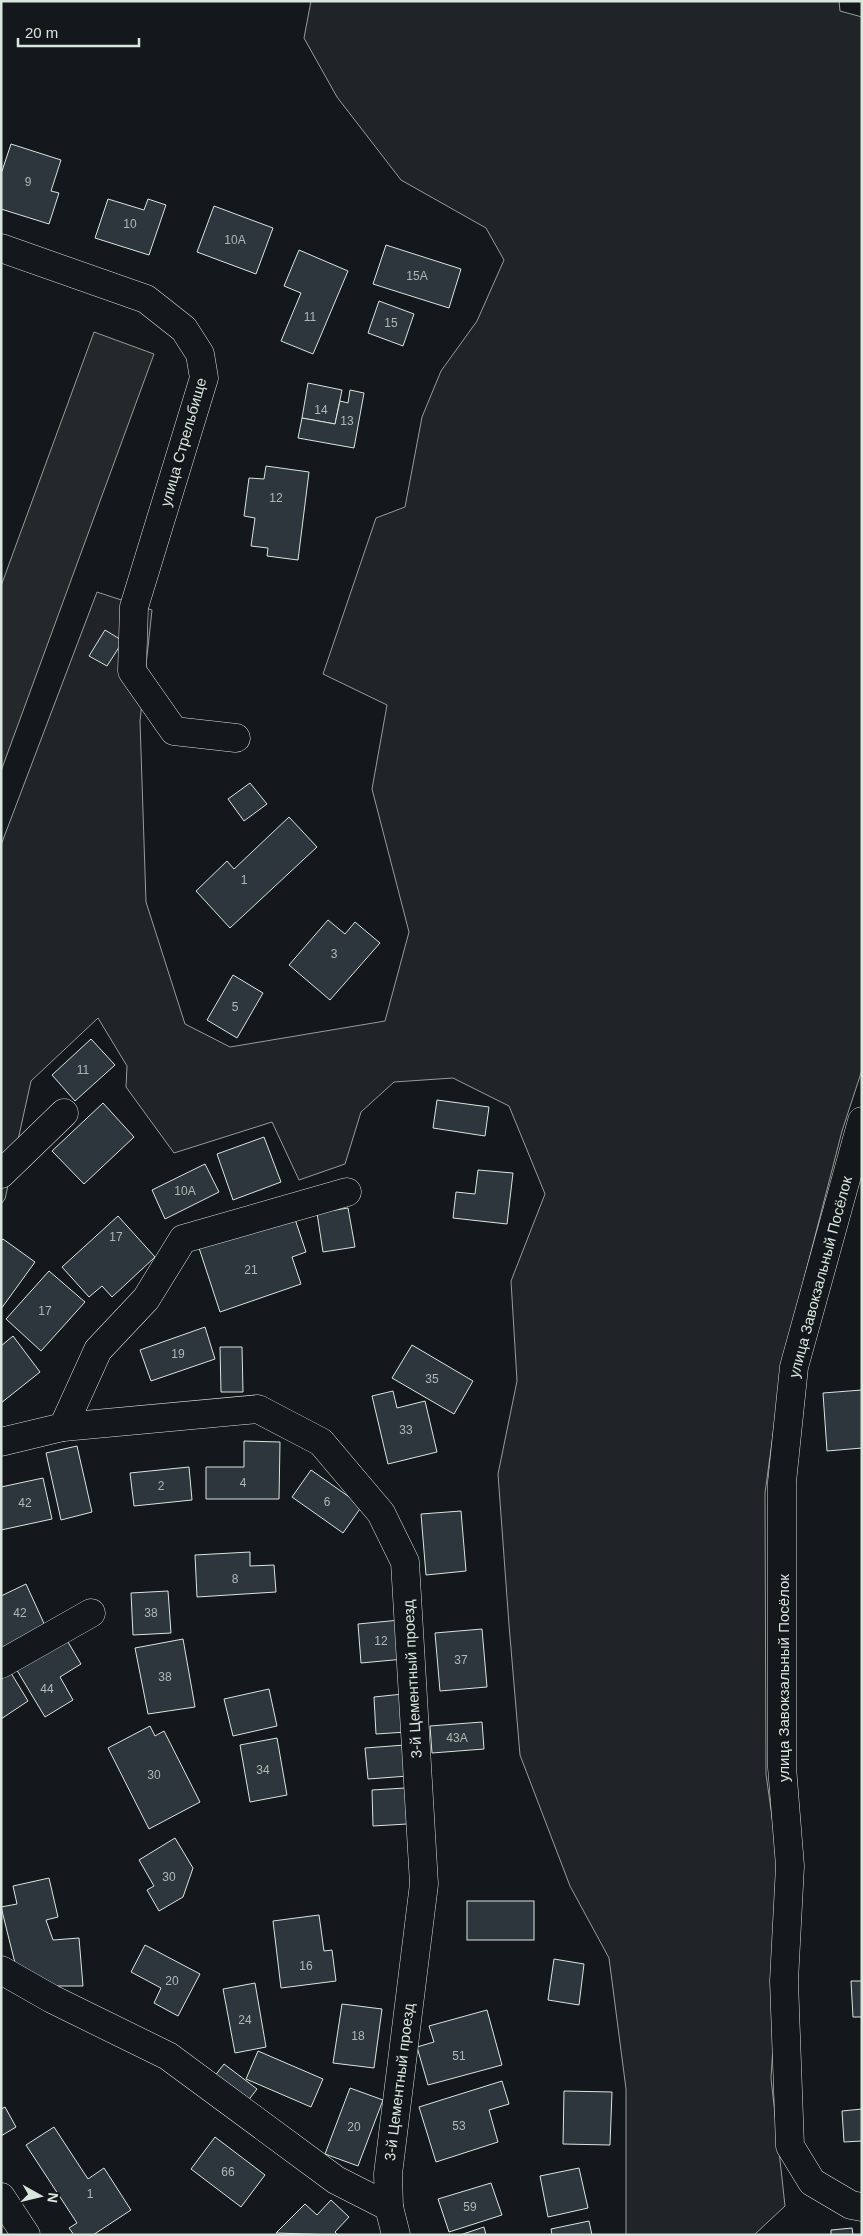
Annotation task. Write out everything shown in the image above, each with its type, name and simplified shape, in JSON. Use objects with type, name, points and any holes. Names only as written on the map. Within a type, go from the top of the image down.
[{"type":"street","name":"улица Стрельбище","points":[[1,248],[146,299],[184,330],[200,354],[204,378],[134,607],[132,671],[174,731],[236,738]]},
{"type":"street","points":[[1,1174],[64,1113]]},
{"type":"street","name":"улица Завокзальный Посёлок","points":[[862,1120],[794,1367],[782,1482],[782,1767],[790,1866],[784,1981],[790,2146],[812,2182],[851,2205],[862,2207]]},
{"type":"street","points":[[63,1427],[98,1350],[146,1299],[183,1239],[347,1192]]},
{"type":"street","name":"3-й Цементный проезд","points":[[1,1442],[63,1427],[258,1409],[321,1442],[381,1513],[405,1562],[424,1884],[388,2174],[390,2207],[396,2235]]},
{"type":"street","points":[[1,1664],[91,1613]]},
{"type":"street","points":[[1,1970],[52,1999],[168,2056],[336,2180],[390,2207]]},
{"type":"street","points":[[1,2197],[26,2235]]},
{"type":"shaded area","points":[[311,1],[839,1],[840,11],[862,17],[862,1070],[842,1131],[783,1361],[765,1493],[766,1774],[777,1853],[775,2016],[771,2078],[785,2206],[754,2235],[626,2235],[626,2089],[609,1958],[570,1886],[520,1755],[498,1474],[517,1381],[511,1281],[545,1194],[509,1106],[453,1078],[394,1082],[361,1112],[345,1164],[299,1180],[272,1122],[174,1153],[126,1087],[127,1066],[98,1018],[31,1081],[5,1199],[1,1204],[1,845],[97,592],[152,610],[140,721],[146,902],[185,1024],[230,1047],[385,1021],[409,932],[372,789],[387,705],[323,674],[376,518],[405,507],[422,417],[441,371],[477,321],[504,260],[486,228],[401,180],[337,97],[304,38]]},
{"type":"shaded area","points":[[94,332],[154,354],[1,771],[1,586]]},
{"type":"building","points":[[11,144],[61,160],[51,191],[59,193],[49,224],[1,209],[1,174]]},
{"type":"building","points":[[108,199],[144,210],[148,199],[166,205],[149,255],[95,238]]},
{"type":"building","points":[[214,206],[273,228],[256,274],[197,252]]},
{"type":"building","points":[[386,245],[461,269],[449,308],[373,284]]},
{"type":"building","points":[[299,250],[348,271],[313,354],[281,341],[301,293],[284,286]]},
{"type":"building","points":[[379,301],[414,314],[403,346],[368,333]]},
{"type":"building","points":[[308,383],[342,390],[335,424],[302,418]]},
{"type":"building","points":[[350,390],[364,393],[354,448],[298,438],[302,418],[335,424],[340,401],[348,403]]},
{"type":"building","points":[[266,466],[309,472],[298,560],[267,556],[268,548],[251,546],[255,518],[244,516],[249,478],[264,479]]},
{"type":"building","points":[[105,630],[123,641],[107,666],[89,656]]},
{"type":"building","points":[[250,783],[267,804],[244,821],[228,799]]},
{"type":"building","points":[[289,817],[317,847],[230,928],[196,891],[227,861],[234,869]]},
{"type":"building","points":[[328,920],[345,934],[355,922],[380,943],[330,1000],[289,965]]},
{"type":"building","points":[[233,975],[263,993],[237,1038],[207,1020]]},
{"type":"building","points":[[91,1039],[115,1065],[75,1101],[52,1075]]},
{"type":"building","points":[[437,1100],[489,1107],[485,1136],[433,1128]]},
{"type":"building","points":[[103,1103],[134,1137],[84,1184],[52,1151]]},
{"type":"building","points":[[264,1137],[281,1182],[233,1200],[217,1154]]},
{"type":"building","points":[[205,1164],[219,1192],[165,1219],[152,1190]]},
{"type":"building","points":[[478,1170],[513,1173],[507,1224],[453,1218],[456,1192],[475,1194]]},
{"type":"building","points":[[348,1208],[355,1247],[323,1252],[317,1213]]},
{"type":"building","points":[[118,1216],[155,1257],[112,1297],[102,1286],[89,1297],[62,1267]]},
{"type":"building","points":[[294,1216],[306,1252],[292,1257],[301,1284],[220,1312],[199,1248]]},
{"type":"building","points":[[3,1239],[35,1262],[1,1309],[1,1241]]},
{"type":"building","points":[[49,1271],[85,1302],[41,1351],[6,1319]]},
{"type":"building","points":[[205,1327],[215,1359],[151,1381],[140,1350]]},
{"type":"building","points":[[13,1336],[40,1372],[1,1403],[1,1346]]},
{"type":"building","points":[[412,1345],[473,1381],[454,1414],[392,1378]]},
{"type":"building","points":[[220,1347],[242,1347],[243,1392],[221,1392]]},
{"type":"building","points":[[862,1390],[862,1448],[827,1451],[823,1393]]},
{"type":"building","points":[[393,1391],[397,1408],[425,1401],[437,1452],[388,1464],[372,1396]]},
{"type":"building","points":[[244,1441],[280,1442],[279,1499],[206,1499],[206,1467],[244,1467]]},
{"type":"building","points":[[77,1446],[92,1512],[61,1520],[46,1453]]},
{"type":"building","points":[[189,1467],[192,1500],[134,1506],[130,1473]]},
{"type":"building","points":[[311,1470],[362,1506],[343,1533],[292,1497]]},
{"type":"building","points":[[43,1478],[52,1519],[1,1530],[1,1487]]},
{"type":"building","points":[[461,1511],[466,1571],[426,1575],[421,1514]]},
{"type":"building","points":[[250,1552],[250,1566],[274,1565],[276,1592],[197,1597],[195,1555]]},
{"type":"building","points":[[26,1584],[47,1630],[1,1651],[1,1596]]},
{"type":"building","points":[[168,1591],[171,1633],[133,1635],[131,1593]]},
{"type":"building","points":[[400,1620],[404,1659],[361,1663],[358,1624]]},
{"type":"building","points":[[482,1629],[487,1687],[440,1691],[435,1633]]},
{"type":"building","points":[[65,1637],[81,1664],[60,1677],[73,1700],[45,1717],[15,1667]]},
{"type":"building","points":[[183,1639],[195,1707],[148,1714],[135,1648]]},
{"type":"building","points":[[11,1673],[28,1701],[1,1719],[1,1679]]},
{"type":"building","points":[[269,1689],[277,1726],[233,1736],[224,1699]]},
{"type":"building","points":[[403,1694],[406,1732],[376,1734],[374,1697]]},
{"type":"building","points":[[482,1722],[484,1749],[432,1753],[430,1726]]},
{"type":"building","points":[[150,1726],[155,1736],[164,1731],[200,1802],[149,1829],[108,1748]]},
{"type":"building","points":[[277,1738],[287,1795],[250,1802],[240,1745]]},
{"type":"building","points":[[405,1745],[408,1776],[368,1779],[365,1748]]},
{"type":"building","points":[[405,1788],[407,1824],[373,1826],[372,1790]]},
{"type":"building","points":[[175,1838],[193,1868],[183,1897],[159,1911],[147,1890],[154,1886],[139,1860]]},
{"type":"building","points":[[49,1878],[58,1917],[46,1920],[53,1940],[79,1938],[83,1986],[40,1986],[16,1967],[1,1907],[17,1904],[13,1886]]},
{"type":"building","points":[[467,1901],[534,1901],[534,1940],[467,1940]]},
{"type":"building","points":[[319,1915],[324,1951],[332,1950],[336,1981],[281,1988],[273,1921]]},
{"type":"building","points":[[145,1945],[200,1974],[178,2016],[154,2003],[161,1988],[131,1972]]},
{"type":"building","points":[[554,1959],[584,1964],[579,2005],[548,2000]]},
{"type":"building","points":[[851,1981],[862,1981],[862,2017],[853,2017]]},
{"type":"building","points":[[255,1983],[266,2047],[235,2053],[223,1989]]},
{"type":"building","points":[[342,2004],[382,2009],[374,2068],[333,2063]]},
{"type":"building","points":[[487,2010],[502,2065],[428,2085],[417,2047],[434,2042],[429,2026]]},
{"type":"building","points":[[258,2051],[323,2079],[311,2107],[246,2079]]},
{"type":"building","points":[[224,2064],[257,2089],[244,2106],[211,2081]]},
{"type":"building","points":[[502,2081],[509,2104],[489,2110],[498,2142],[436,2162],[419,2107]]},
{"type":"building","points":[[350,2088],[383,2100],[358,2166],[325,2154]]},
{"type":"building","points":[[564,2091],[612,2092],[610,2145],[563,2144]]},
{"type":"building","points":[[5,2107],[16,2127],[1,2136],[1,2109]]},
{"type":"building","points":[[862,2109],[862,2141],[844,2142],[842,2111]]},
{"type":"building","points":[[54,2127],[88,2179],[104,2168],[131,2210],[93,2235],[74,2235],[69,2228],[77,2223],[26,2145]]},
{"type":"building","points":[[215,2137],[265,2175],[241,2207],[191,2169]]},
{"type":"building","points":[[579,2168],[588,2208],[548,2217],[540,2176]]},
{"type":"building","points":[[491,2183],[502,2215],[449,2232],[438,2199]]},
{"type":"building","points":[[331,2200],[349,2217],[335,2232],[338,2235],[276,2233],[305,2204],[317,2215]]},
{"type":"building","points":[[589,2221],[592,2235],[552,2235],[551,2229]]},
{"type":"building","points":[[484,2227],[486,2235],[460,2235]]},
{"type":"building","points":[[852,2228],[853,2235],[831,2235],[831,2230]]}]
